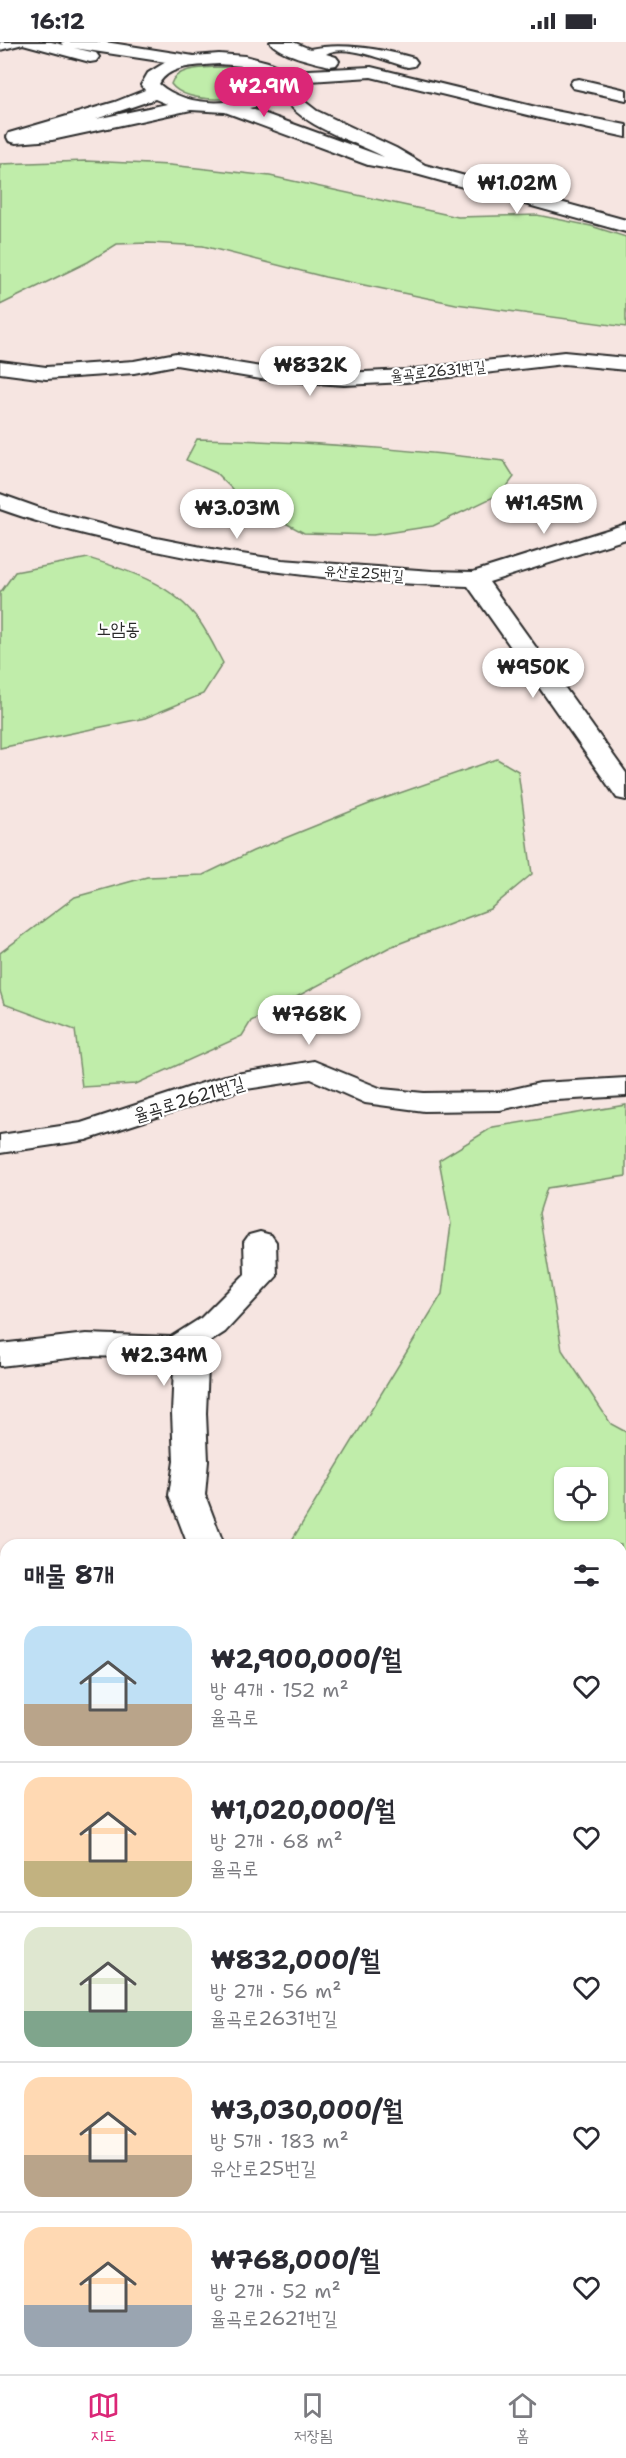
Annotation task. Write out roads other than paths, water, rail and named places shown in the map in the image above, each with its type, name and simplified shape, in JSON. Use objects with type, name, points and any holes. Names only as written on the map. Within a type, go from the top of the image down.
[{"type":"street","points":[[0,45],[16,42]]},
{"type":"street","points":[[30,42],[118,64],[153,85],[175,102],[190,105],[226,106],[266,99],[279,93],[285,81]]},
{"type":"street","points":[[70,42],[196,61],[241,61],[276,70],[285,81],[297,104],[311,115],[389,152],[418,169]]},
{"type":"street","points":[[237,42],[241,61]]},
{"type":"street","points":[[279,42],[311,56],[398,79],[622,126]]},
{"type":"street","points":[[311,56],[326,46],[348,44],[414,66],[412,70],[398,79]]},
{"type":"street","points":[[8,139],[40,128],[109,111],[153,85],[169,67],[196,61]]},
{"type":"street","points":[[285,81],[371,72]]},
{"type":"street","points":[[579,84],[626,95]]},
{"type":"street","points":[[8,139],[52,134],[190,105]]},
{"type":"street","points":[[226,106],[375,161],[418,169],[626,226]]},
{"type":"street","name":"율곡로2631번길","points":[[0,366],[46,373],[134,367],[176,359],[261,373],[344,379],[406,375],[564,358],[626,364]]},
{"type":"street","name":"유산로25번길","points":[[0,501],[37,514],[127,538],[222,558],[282,567],[475,579]]},
{"type":"street","points":[[626,531],[475,579],[626,792]]},
{"type":"street","name":"율곡로2621번길","points":[[0,1144],[86,1131],[235,1082],[314,1070],[376,1096],[424,1102],[500,1101],[540,1092],[626,1087]]},
{"type":"street","points":[[0,1355],[86,1346],[177,1348],[213,1325],[261,1276],[260,1242]]},
{"type":"street","points":[[177,1348],[191,1366],[189,1413],[191,1461],[187,1495],[204,1539]]},
{"type":"district","name":"노암동","points":[[118,629]]}]
